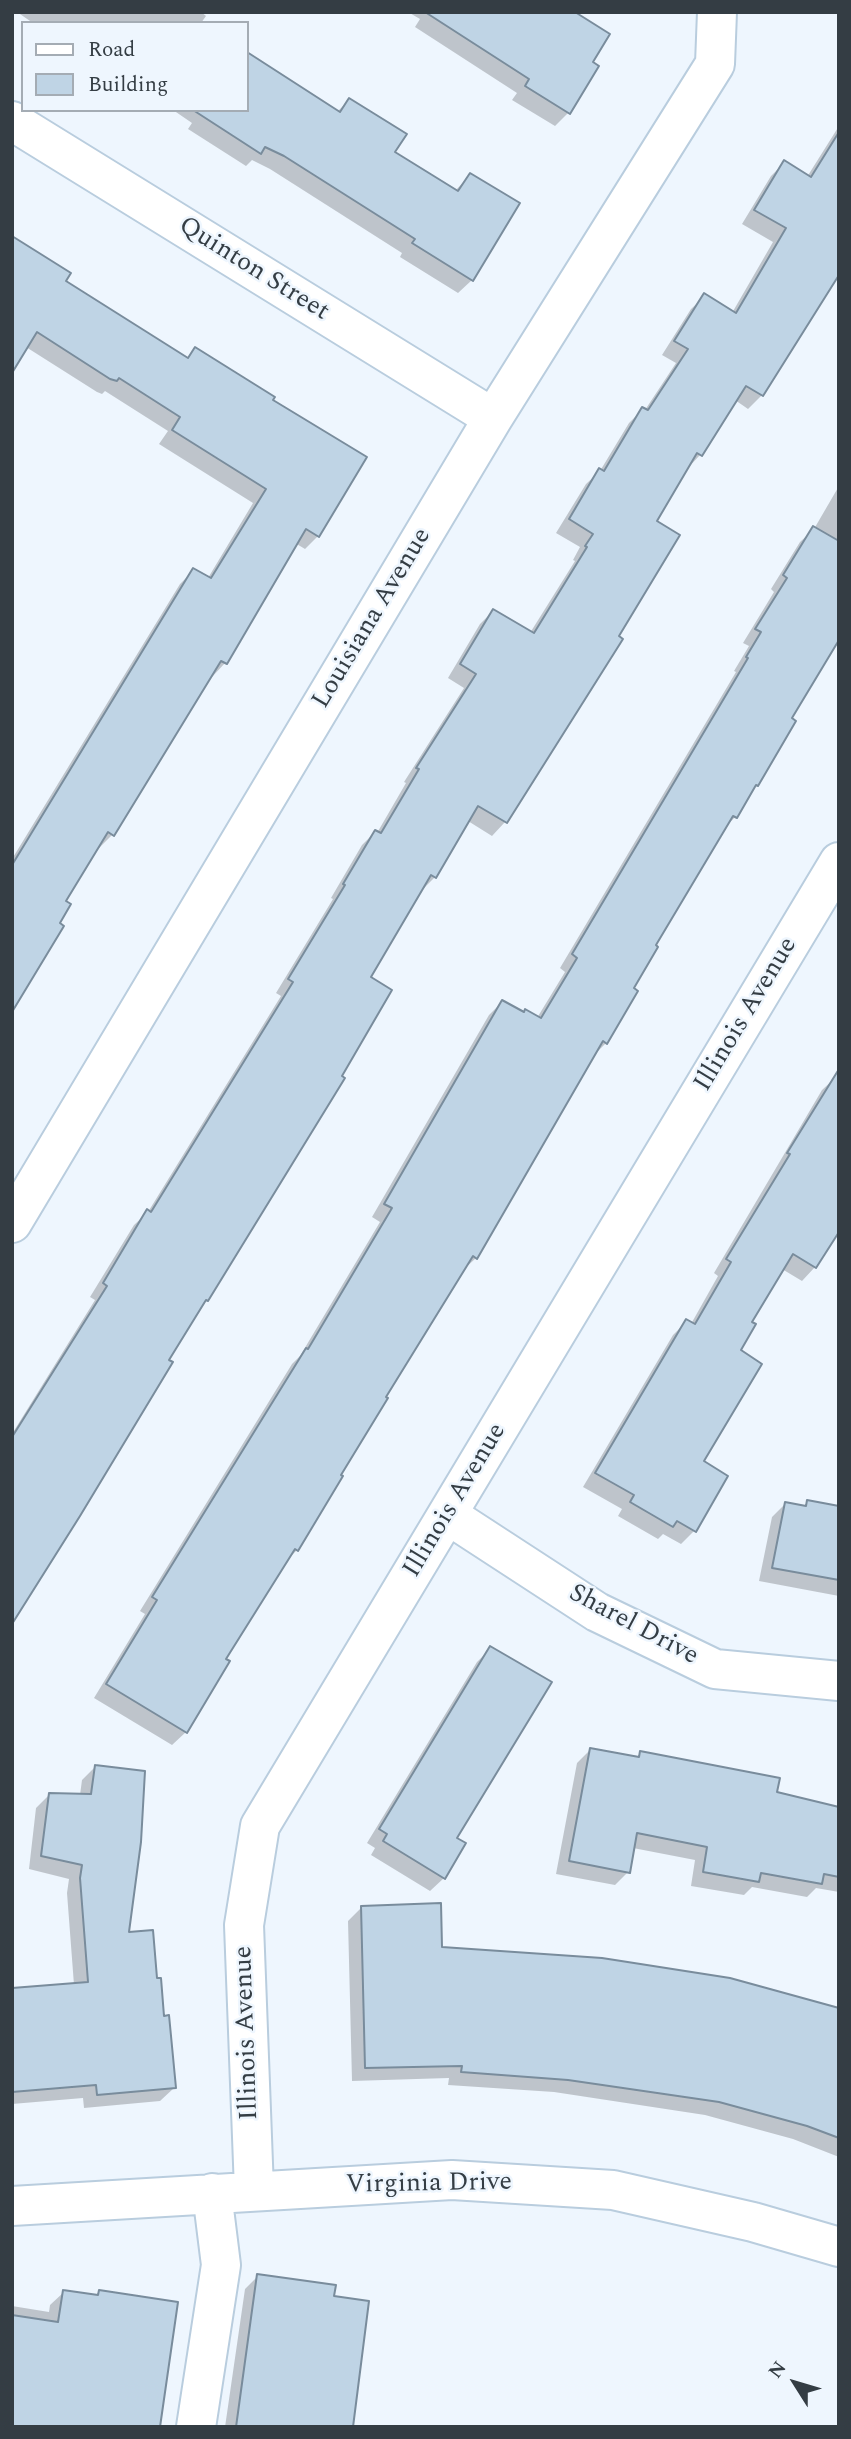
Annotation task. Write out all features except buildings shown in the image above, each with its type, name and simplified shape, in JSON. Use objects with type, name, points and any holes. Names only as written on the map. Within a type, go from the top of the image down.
[{"type":"street","name":"Louisiana Avenue","points":[[12,1223],[493,418],[715,64],[717,12]]},
{"type":"street","name":"Quinton Street","points":[[12,121],[493,418]]},
{"type":"street","name":"Illinois Avenue","points":[[254,2190],[244,1925],[260,1826],[839,862]]},
{"type":"street","name":"Sharel Drive","points":[[448,1515],[597,1612],[715,1669],[839,1681]]},
{"type":"street","name":"Virginia Drive","points":[[12,2206],[452,2180],[613,2190],[753,2222],[839,2247]]},
{"type":"street","points":[[196,2427],[221,2265],[212,2193]]}]
